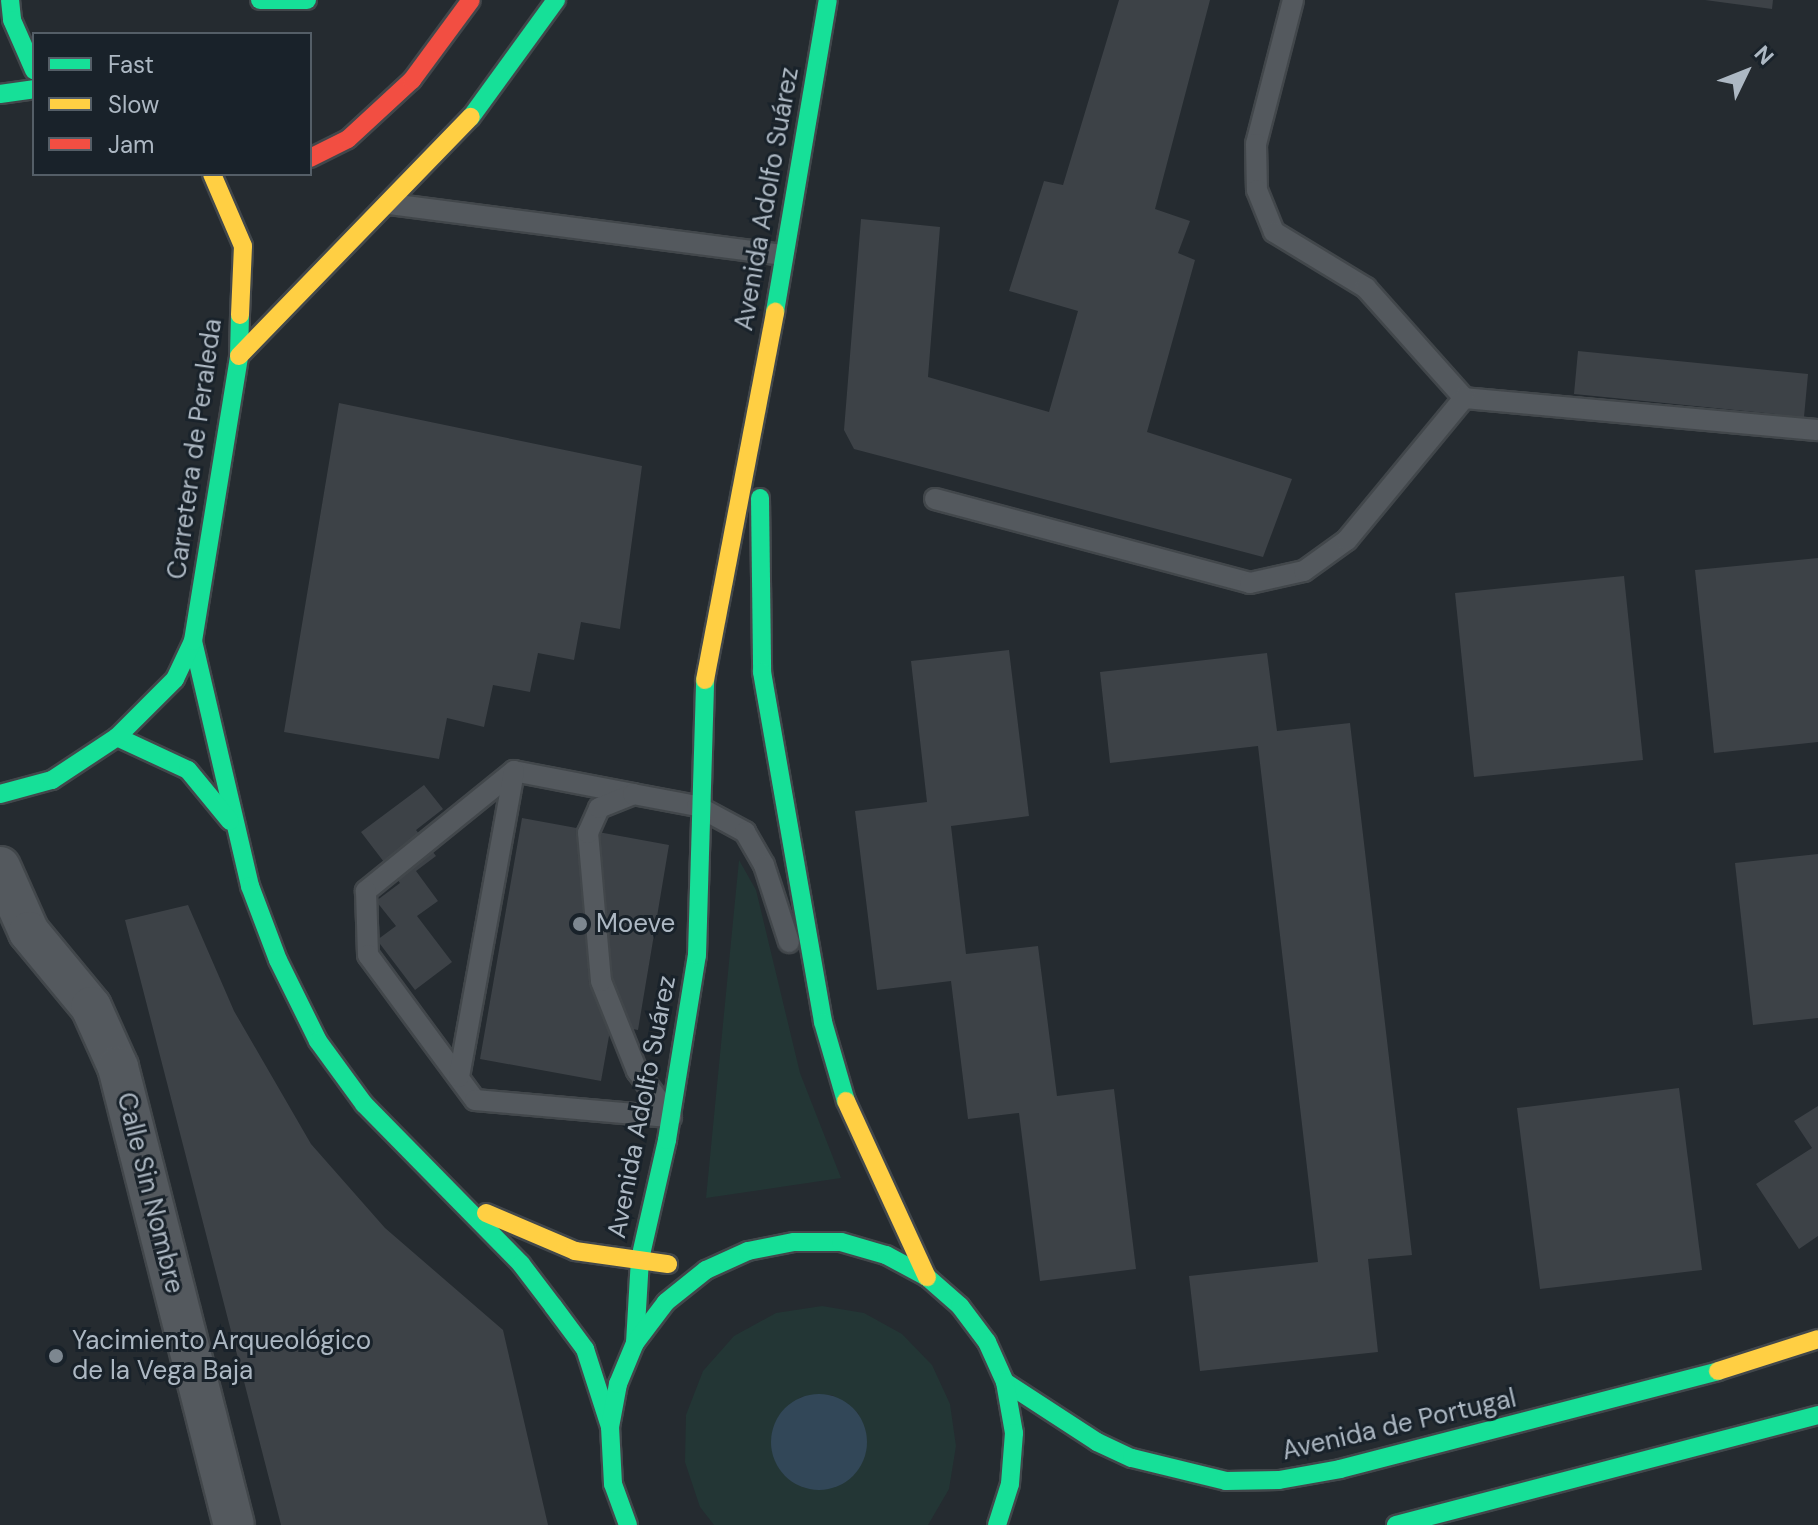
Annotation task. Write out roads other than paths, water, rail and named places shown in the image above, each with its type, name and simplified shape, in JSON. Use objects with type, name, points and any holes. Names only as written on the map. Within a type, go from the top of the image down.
[{"type":"main road","points":[[10,0],[12,20],[32,65]]},
{"type":"main road","points":[[260,0],[307,0]]},
{"type":"main road","points":[[312,157],[348,139],[412,80],[471,0]]},
{"type":"main road","points":[[239,356],[390,204],[503,79],[556,0]]},
{"type":"main road","name":"Avenida Adolfo Suárez","points":[[635,1343],[640,1259],[671,1117],[697,955],[697,806],[702,694],[759,407],[782,255],[828,0]]},
{"type":"main road","points":[[0,94],[32,89]]},
{"type":"main road","name":"Carretera de Peraleda","points":[[0,794],[52,780],[117,737],[175,679],[193,641],[239,356],[243,246],[213,176]]},
{"type":"main road","name":"Avenida Adolfo Suárez","points":[[759,407],[762,672],[823,1022],[842,1092],[927,1277]]},
{"type":"main road","name":"Carretera de Peraleda","points":[[193,641],[238,833],[278,960],[318,1041],[364,1104],[521,1264],[585,1349],[610,1427]]},
{"type":"main road","name":"Carretera de Peraleda","points":[[117,737],[188,770],[238,833]]},
{"type":"main road","name":"Carretera de Peraleda","points":[[457,1197],[520,1231],[575,1251],[706,1270]]},
{"type":"main road","points":[[628,1525],[613,1484],[610,1427],[618,1384],[635,1343],[666,1302],[706,1270],[748,1251],[794,1242],[841,1242],[886,1255],[927,1277],[969,1318],[1005,1382],[1014,1433],[1010,1484],[997,1525]]},
{"type":"main road","name":"Avenida de Portugal","points":[[1005,1382],[1097,1442],[1132,1458],[1226,1481],[1279,1480],[1340,1469],[1671,1386],[1818,1339]]},
{"type":"main road","points":[[1396,1525],[1760,1433],[1818,1415]]},
{"type":"street","name":"Calle Sin Nombre","points":[[0,867],[29,932],[91,1007],[118,1067],[234,1525]]},
{"type":"street","points":[[1760,1433],[1818,1434]]},
{"type":"lane","points":[[1293,0],[1256,144],[1257,190],[1274,232],[1366,288],[1464,398],[1818,430]]},
{"type":"lane","points":[[390,204],[782,255]]},
{"type":"lane","points":[[935,499],[1250,583],[1304,571],[1347,540],[1464,398]]},
{"type":"lane","points":[[671,1117],[475,1100],[368,955],[366,891],[514,771],[697,806],[745,832],[777,900],[806,992],[823,1022]]},
{"type":"lane","points":[[459,1077],[514,771]]},
{"type":"lane","points":[[633,794],[599,808],[588,833],[601,981],[637,1071],[671,1117]]},
{"type":"water","points":[[819,1394],[837,1398],[853,1408],[863,1424],[867,1442],[863,1460],[853,1476],[837,1486],[819,1490],[801,1486],[785,1476],[775,1460],[771,1442],[775,1424],[785,1408],[801,1398]]},
{"type":"place","name":"Moeve","points":[[580,924]]},
{"type":"place","name":"Yacimiento Arqueológico de la Vega Baja","points":[[56,1356]]}]
